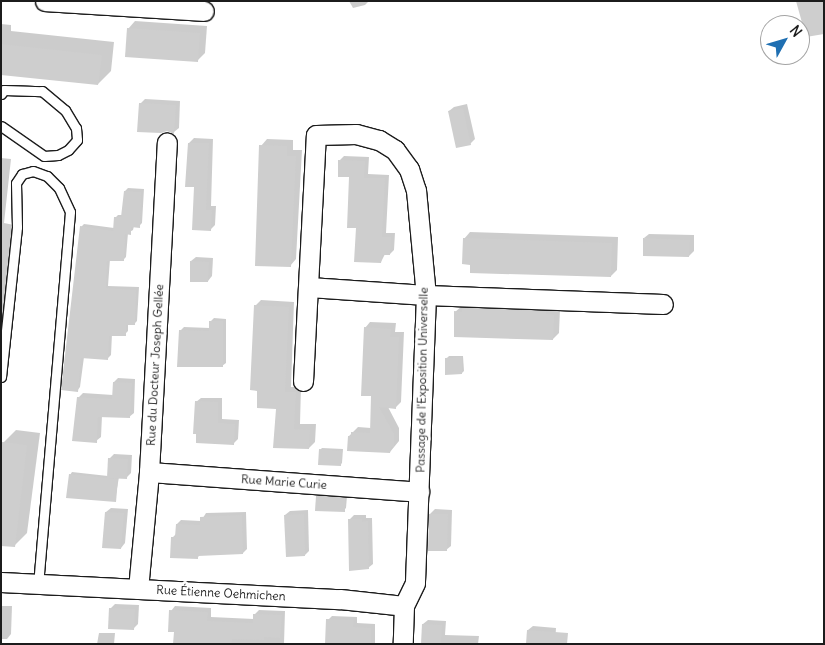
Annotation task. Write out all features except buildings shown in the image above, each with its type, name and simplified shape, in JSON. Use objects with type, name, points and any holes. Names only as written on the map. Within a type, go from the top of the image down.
[{"type":"street","points":[[45,1],[204,11]]},
{"type":"street","name":"Passage de l'Exposition Universelle","points":[[308,287],[316,135],[356,134],[378,140],[395,150],[409,169],[416,190],[426,295],[420,492],[415,583],[404,606]]},
{"type":"street","name":"Rue du Docteur Joseph Gellée","points":[[138,589],[149,472],[168,142]]},
{"type":"street","points":[[303,381],[308,287],[426,295],[663,304]]},
{"type":"street","name":"Rue Marie Curie","points":[[149,472],[420,492]]},
{"type":"street","name":"Rue Étienne Oehmichen","points":[[1,582],[340,599],[404,606]]},
{"type":"street","points":[[403,644],[404,606]]},
{"type":"lane","points":[[1,94],[4,90],[42,91],[65,110],[76,128],[77,140],[68,150],[58,155],[44,156],[1,126]]},
{"type":"lane","points":[[1,377],[17,227],[16,183],[22,174],[33,171],[46,176],[59,188],[70,212],[38,584]]}]
